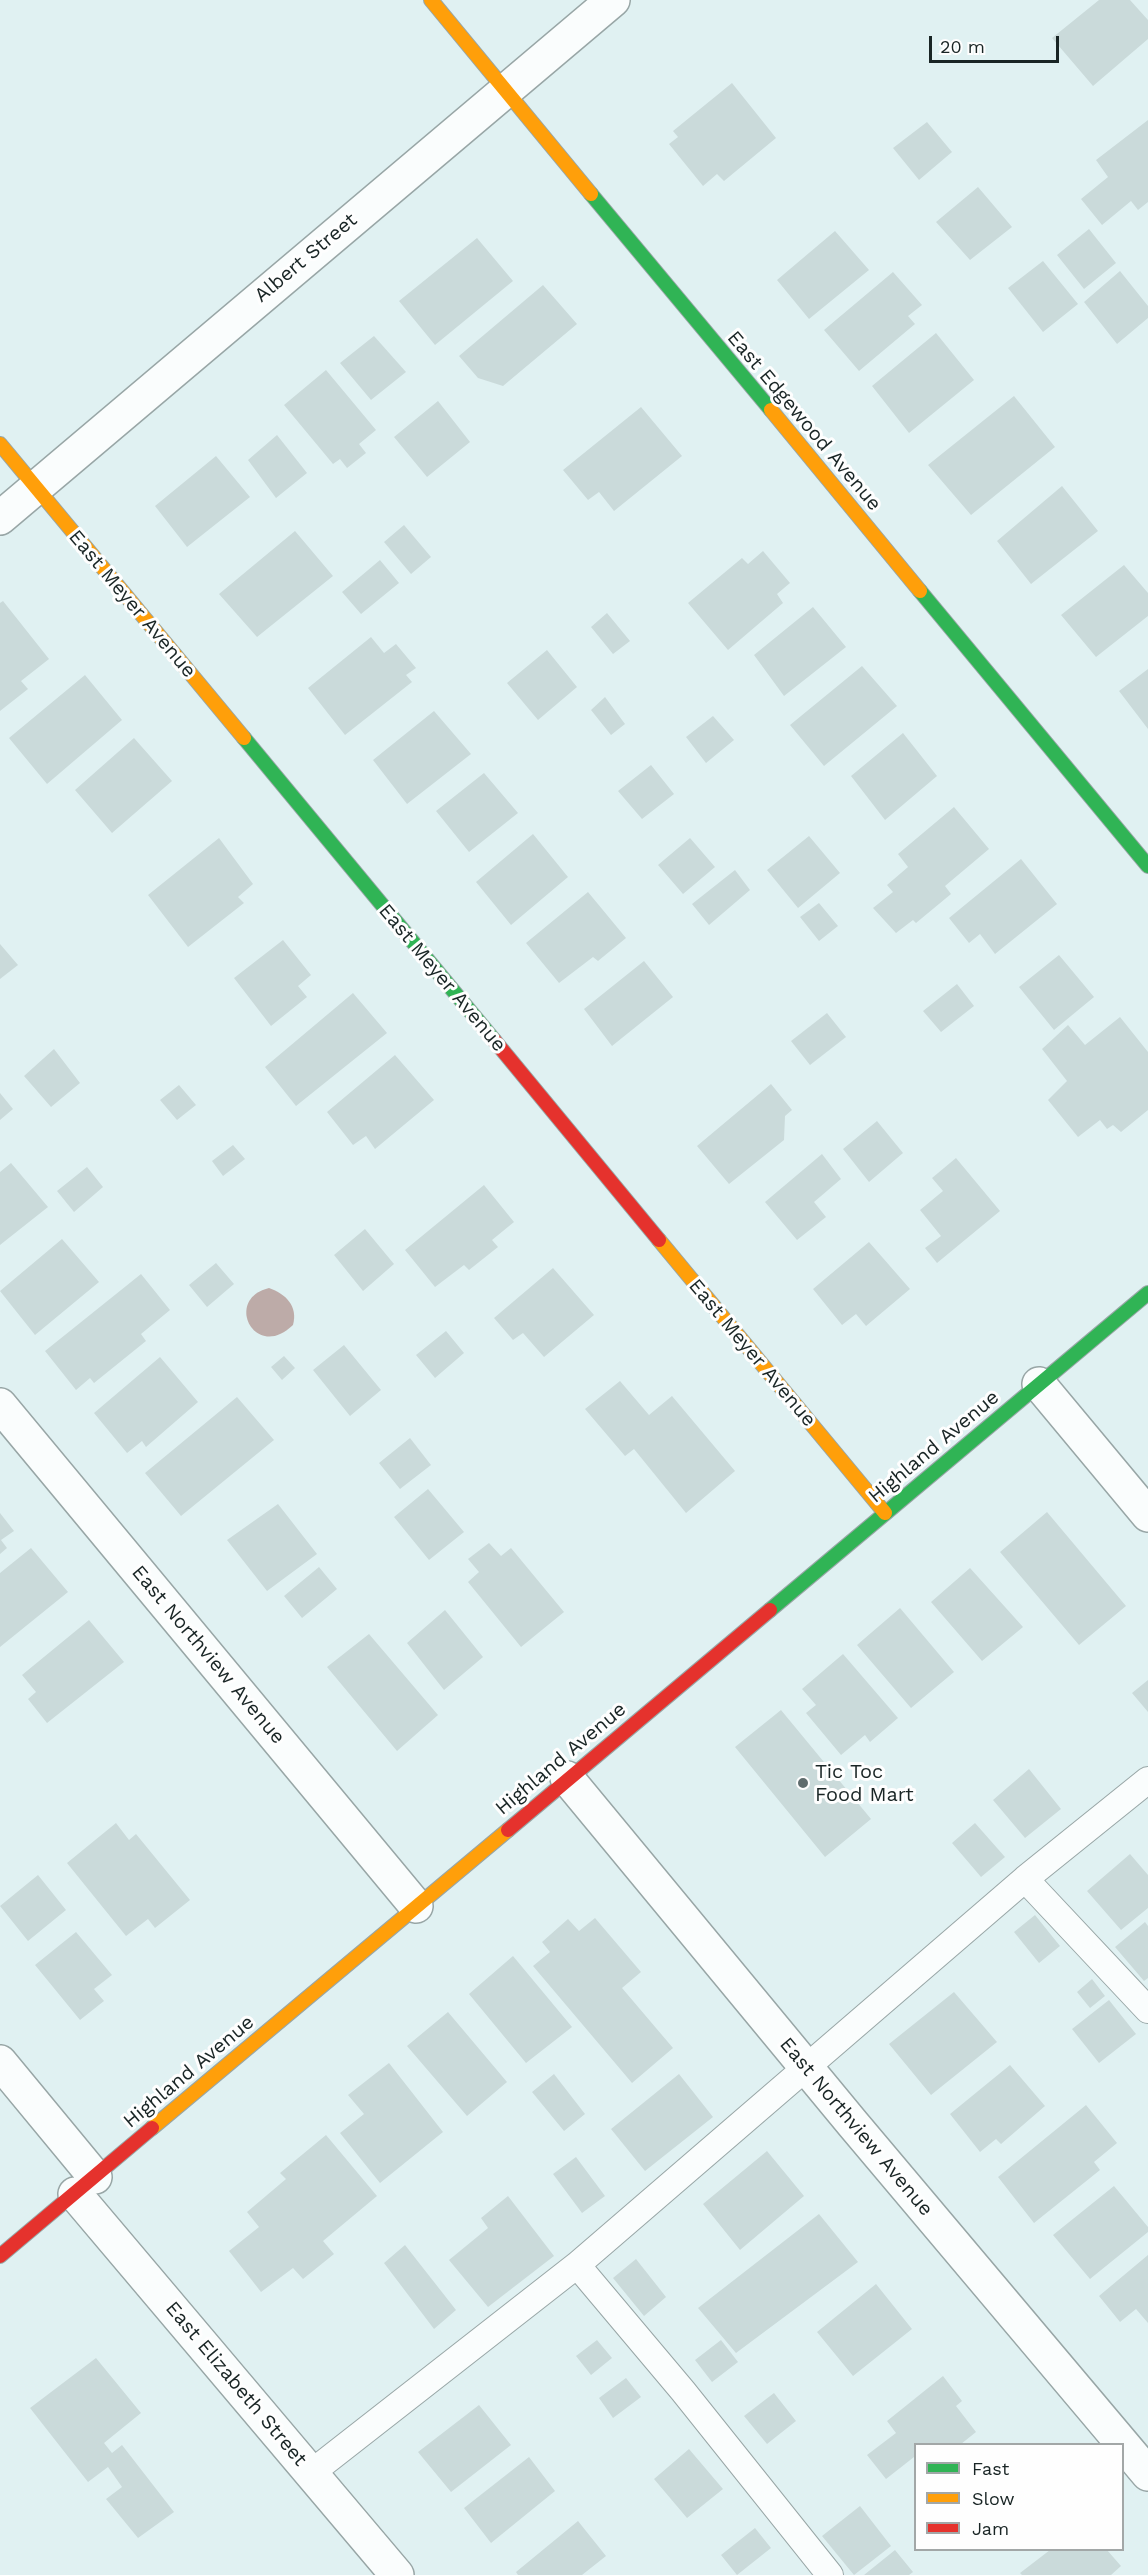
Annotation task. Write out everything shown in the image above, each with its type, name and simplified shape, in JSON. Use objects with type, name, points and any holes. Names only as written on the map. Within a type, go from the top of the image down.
[{"type":"street","name":"East Edgewood Avenue","points":[[431,0],[1148,866]]},
{"type":"street","name":"Albert Street","points":[[0,519],[613,0]]},
{"type":"street","name":"East Meyer Avenue","points":[[0,444],[885,1513]]},
{"type":"street","name":"Highland Avenue","points":[[0,2256],[1148,1293]]},
{"type":"street","points":[[1039,1384],[1148,1515]]},
{"type":"street","name":"East Northview Avenue","points":[[0,1405],[416,1906]]},
{"type":"street","name":"East Northview Avenue","points":[[567,1779],[1122,2443]]},
{"type":"street","name":"East Elizabeth Street","points":[[0,2062],[85,2185],[311,2473],[397,2575]]},
{"type":"street","name":"East Northview Avenue","points":[[1124,2445],[1148,2474]]},
{"type":"lane","points":[[311,2473],[577,2265],[1024,1879],[1148,1780]]},
{"type":"lane","points":[[1024,1879],[1148,2010]]},
{"type":"lane","points":[[577,2265],[683,2391],[830,2575]]},
{"type":"shaded area","points":[[269,1288],[285,1297],[292,1307],[294,1318],[293,1325],[279,1334],[267,1336],[257,1332],[250,1325],[246,1314],[248,1304],[255,1294]]},
{"type":"building","points":[[1099,0],[1130,0],[1148,20],[1148,39],[1093,86],[1052,38]]},
{"type":"building","points":[[732,83],[776,138],[724,181],[717,174],[703,186],[669,144],[678,137],[673,131]]},
{"type":"building","points":[[1148,120],[1148,202],[1138,210],[1131,201],[1102,225],[1081,199],[1108,177],[1096,160]]},
{"type":"building","points":[[927,122],[952,152],[919,180],[893,148]]},
{"type":"building","points":[[978,187],[1012,227],[970,260],[936,222]]},
{"type":"building","points":[[1089,229],[1116,263],[1084,289],[1057,255]]},
{"type":"building","points":[[835,231],[869,270],[809,319],[777,280]]},
{"type":"building","points":[[477,238],[513,281],[435,345],[399,301]]},
{"type":"building","points":[[1043,261],[1078,304],[1043,332],[1008,288]]},
{"type":"building","points":[[1120,271],[1148,306],[1148,318],[1117,344],[1084,302]]},
{"type":"building","points":[[893,272],[922,305],[908,316],[915,324],[859,371],[824,330]]},
{"type":"building","points":[[543,285],[577,324],[503,386],[478,378],[459,356]]},
{"type":"building","points":[[936,333],[974,380],[909,433],[872,386]]},
{"type":"building","points":[[374,336],[406,372],[371,400],[340,363]]},
{"type":"building","points":[[326,370],[376,430],[359,444],[366,453],[347,468],[340,459],[333,464],[284,405]]},
{"type":"building","points":[[1014,396],[1055,447],[971,515],[928,465]]},
{"type":"building","points":[[438,401],[470,442],[427,477],[394,437]]},
{"type":"building","points":[[641,407],[682,456],[614,511],[599,492],[588,500],[563,470]]},
{"type":"building","points":[[277,435],[307,473],[276,498],[248,460]]},
{"type":"building","points":[[216,456],[250,497],[187,547],[155,506]]},
{"type":"building","points":[[1062,486],[1098,531],[1031,584],[997,541]]},
{"type":"building","points":[[404,525],[431,557],[411,574],[384,542]]},
{"type":"building","points":[[295,531],[333,576],[257,637],[219,594]]},
{"type":"building","points":[[763,551],[790,583],[777,594],[783,603],[728,650],[688,603],[742,558],[748,564]]},
{"type":"building","points":[[380,560],[399,583],[361,614],[342,592]]},
{"type":"building","points":[[1124,565],[1148,593],[1148,616],[1096,657],[1061,615]]},
{"type":"building","points":[[3,601],[49,659],[21,681],[28,689],[0,711],[0,603]]},
{"type":"building","points":[[813,607],[846,647],[784,696],[754,655]]},
{"type":"building","points":[[607,613],[630,641],[613,654],[591,627]]},
{"type":"building","points":[[371,637],[384,653],[396,644],[416,668],[406,675],[412,682],[345,735],[308,688]]},
{"type":"building","points":[[547,650],[577,687],[538,720],[507,683]]},
{"type":"building","points":[[862,666],[897,706],[824,766],[790,725]]},
{"type":"building","points":[[1148,669],[1148,729],[1119,691]]},
{"type":"building","points":[[85,675],[122,720],[47,784],[9,738]]},
{"type":"building","points":[[605,697],[625,724],[611,735],[591,710]]},
{"type":"building","points":[[434,711],[471,754],[407,804],[373,760]]},
{"type":"building","points":[[713,716],[734,740],[706,763],[686,737]]},
{"type":"building","points":[[903,733],[937,776],[885,820],[851,776]]},
{"type":"building","points":[[134,738],[172,781],[112,833],[75,790]]},
{"type":"building","points":[[651,765],[674,794],[642,819],[618,791]]},
{"type":"building","points":[[484,773],[518,813],[469,852],[436,811]]},
{"type":"building","points":[[954,807],[989,849],[945,886],[951,894],[916,923],[913,920],[896,933],[873,908],[893,892],[887,885],[908,867],[898,854]]},
{"type":"building","points":[[533,834],[568,877],[511,925],[476,882]]},
{"type":"building","points":[[809,836],[840,873],[798,908],[767,870]]},
{"type":"building","points":[[219,838],[253,884],[238,897],[244,903],[188,947],[148,895]]},
{"type":"building","points":[[690,838],[715,867],[683,894],[658,865]]},
{"type":"building","points":[[1021,859],[1057,904],[995,954],[980,934],[969,943],[949,918]]},
{"type":"building","points":[[735,870],[750,890],[709,925],[692,904]]},
{"type":"building","points":[[588,892],[626,938],[598,961],[593,957],[559,983],[526,943]]},
{"type":"building","points":[[819,903],[838,926],[819,941],[800,917]]},
{"type":"building","points":[[283,940],[311,975],[298,986],[307,997],[271,1026],[234,978]]},
{"type":"building","points":[[0,944],[18,965],[0,979]]},
{"type":"building","points":[[1059,955],[1094,997],[1054,1030],[1019,987]]},
{"type":"building","points":[[644,961],[673,997],[612,1046],[584,1009]]},
{"type":"building","points":[[957,984],[974,1006],[941,1032],[923,1011]]},
{"type":"building","points":[[353,993],[387,1033],[296,1106],[265,1067]]},
{"type":"building","points":[[827,1013],[846,1037],[810,1065],[791,1041]]},
{"type":"building","points":[[1120,1017],[1148,1052],[1148,1110],[1121,1132],[1113,1125],[1107,1129],[1100,1120],[1078,1137],[1048,1100],[1067,1081],[1042,1049],[1068,1025],[1085,1045]]},
{"type":"building","points":[[54,1049],[80,1083],[51,1107],[24,1076]]},
{"type":"building","points":[[395,1055],[434,1100],[375,1149],[366,1136],[353,1145],[327,1112]]},
{"type":"building","points":[[771,1084],[792,1110],[785,1116],[784,1140],[729,1184],[697,1146]]},
{"type":"building","points":[[179,1085],[196,1105],[177,1120],[160,1100]]},
{"type":"building","points":[[0,1093],[13,1109],[0,1120]]},
{"type":"building","points":[[877,1121],[903,1153],[869,1182],[843,1149]]},
{"type":"building","points":[[233,1145],[245,1159],[223,1176],[212,1161]]},
{"type":"building","points":[[822,1154],[841,1179],[814,1202],[826,1217],[797,1240],[765,1202]]},
{"type":"building","points":[[956,1158],[1000,1211],[937,1263],[925,1248],[941,1236],[920,1210],[943,1191],[932,1178]]},
{"type":"building","points":[[11,1163],[48,1207],[0,1245],[0,1172]]},
{"type":"building","points":[[87,1167],[103,1187],[74,1212],[57,1191]]},
{"type":"building","points":[[484,1185],[514,1222],[492,1240],[498,1247],[469,1270],[464,1265],[435,1287],[405,1250]]},
{"type":"building","points":[[365,1229],[394,1264],[363,1291],[334,1255]]},
{"type":"building","points":[[62,1239],[99,1282],[35,1335],[0,1291]]},
{"type":"building","points":[[869,1242],[910,1289],[866,1326],[856,1314],[842,1325],[813,1289]]},
{"type":"building","points":[[216,1263],[234,1284],[207,1307],[189,1285]]},
{"type":"building","points":[[553,1268],[594,1315],[544,1357],[523,1333],[513,1340],[494,1318]]},
{"type":"building","points":[[141,1274],[170,1310],[141,1334],[146,1341],[94,1383],[90,1378],[76,1390],[45,1351]]},
{"type":"building","points":[[446,1331],[464,1353],[435,1378],[416,1355]]},
{"type":"building","points":[[344,1345],[381,1390],[350,1416],[313,1370]]},
{"type":"building","points":[[284,1356],[295,1368],[282,1380],[271,1367]]},
{"type":"building","points":[[160,1357],[198,1402],[146,1447],[142,1441],[127,1453],[94,1413]]},
{"type":"building","points":[[620,1381],[649,1415],[672,1396],[735,1471],[686,1513],[634,1449],[625,1456],[585,1409]]},
{"type":"building","points":[[237,1397],[274,1440],[181,1516],[145,1473]]},
{"type":"building","points":[[410,1438],[431,1465],[400,1489],[379,1463]]},
{"type":"building","points":[[428,1489],[464,1532],[429,1560],[394,1517]]},
{"type":"building","points":[[278,1504],[317,1554],[267,1591],[227,1540]]},
{"type":"building","points":[[1047,1512],[1126,1606],[1079,1645],[1000,1552]]},
{"type":"building","points":[[0,1513],[14,1531],[1,1540],[7,1548],[0,1554]]},
{"type":"building","points":[[489,1543],[501,1556],[511,1548],[564,1612],[521,1647],[468,1582],[479,1572],[468,1559]]},
{"type":"building","points":[[31,1548],[68,1592],[0,1647],[0,1573]]},
{"type":"building","points":[[319,1567],[337,1589],[302,1618],[284,1596]]},
{"type":"building","points":[[970,1568],[1023,1627],[982,1661],[931,1602]]},
{"type":"building","points":[[900,1608],[954,1672],[911,1708],[857,1645]]},
{"type":"building","points":[[445,1610],[483,1657],[444,1690],[407,1643]]},
{"type":"building","points":[[89,1620],[124,1662],[47,1723],[28,1699],[36,1692],[22,1675]]},
{"type":"building","points":[[369,1634],[438,1715],[397,1751],[327,1667]]},
{"type":"building","points":[[843,1654],[898,1718],[870,1742],[865,1735],[841,1755],[806,1713],[816,1705],[802,1689]]},
{"type":"building","points":[[1148,1680],[1148,1712],[1132,1693]]},
{"type":"building","name":"Tic Toc Food Mart","points":[[781,1710],[871,1819],[825,1857],[735,1747]]},
{"type":"building","points":[[1029,1769],[1061,1809],[1025,1838],[993,1800]]},
{"type":"building","points":[[116,1823],[129,1840],[136,1834],[190,1900],[155,1928],[148,1919],[126,1936],[67,1863]]},
{"type":"building","points":[[975,1823],[1005,1857],[981,1877],[952,1843]]},
{"type":"building","points":[[1130,1854],[1148,1875],[1148,1908],[1121,1930],[1087,1891]]},
{"type":"building","points":[[38,1875],[66,1910],[28,1941],[0,1906]]},
{"type":"building","points":[[1035,1915],[1060,1946],[1039,1963],[1014,1932]]},
{"type":"building","points":[[595,1918],[641,1972],[622,1988],[673,2048],[632,2083],[533,1966],[550,1952],[542,1942],[568,1919],[579,1931]]},
{"type":"building","points":[[1145,1922],[1148,1926],[1148,1978],[1144,1981],[1115,1947]]},
{"type":"building","points":[[76,1932],[112,1975],[94,1989],[104,2001],[80,2020],[35,1965]]},
{"type":"building","points":[[513,1956],[572,2027],[526,2063],[469,1994]]},
{"type":"building","points":[[1092,1979],[1105,1996],[1090,2008],[1077,1992]]},
{"type":"building","points":[[954,1992],[997,2042],[931,2095],[889,2044]]},
{"type":"building","points":[[1109,2000],[1136,2034],[1099,2063],[1072,2029]]},
{"type":"building","points":[[448,2012],[507,2082],[467,2116],[407,2046]]},
{"type":"building","points":[[389,2063],[443,2132],[380,2183],[340,2133],[364,2114],[348,2095]]},
{"type":"building","points":[[1010,2065],[1045,2106],[1001,2144],[996,2139],[980,2152],[950,2114]]},
{"type":"building","points":[[554,2074],[585,2114],[564,2131],[532,2092]]},
{"type":"building","points":[[679,2074],[713,2117],[645,2171],[611,2129]]},
{"type":"building","points":[[1086,2105],[1117,2143],[1094,2162],[1100,2170],[1034,2223],[998,2177]]},
{"type":"building","points":[[326,2135],[377,2196],[323,2241],[334,2254],[303,2279],[293,2268],[261,2292],[229,2251],[259,2227],[247,2212],[286,2179],[280,2173]]},
{"type":"building","points":[[767,2151],[804,2196],[740,2250],[703,2204]]},
{"type":"building","points":[[576,2157],[605,2196],[582,2213],[553,2174]]},
{"type":"building","points":[[1114,2186],[1148,2227],[1148,2232],[1090,2279],[1053,2235]]},
{"type":"building","points":[[508,2196],[554,2256],[488,2307],[449,2260],[488,2228],[481,2218]]},
{"type":"building","points":[[819,2214],[858,2262],[736,2353],[698,2308]]},
{"type":"building","points":[[405,2245],[456,2310],[434,2329],[384,2263]]},
{"type":"building","points":[[1148,2255],[1148,2323],[1136,2309],[1120,2322],[1099,2296]]},
{"type":"building","points":[[636,2259],[666,2297],[644,2316],[613,2278]]},
{"type":"building","points":[[876,2284],[912,2329],[853,2376],[817,2332]]},
{"type":"building","points":[[597,2340],[612,2358],[591,2375],[576,2356]]},
{"type":"building","points":[[721,2340],[738,2362],[712,2382],[695,2360]]},
{"type":"building","points":[[96,2358],[141,2413],[104,2443],[112,2453],[122,2445],[174,2512],[138,2538],[106,2499],[122,2487],[108,2467],[88,2482],[30,2408]]},
{"type":"building","points":[[943,2376],[962,2401],[956,2406],[976,2432],[962,2443],[914,2443],[914,2457],[886,2479],[867,2455],[896,2433],[887,2421]]},
{"type":"building","points":[[626,2378],[641,2397],[613,2418],[599,2398]]},
{"type":"building","points":[[774,2393],[796,2421],[767,2444],[744,2416]]},
{"type":"building","points":[[479,2405],[511,2445],[451,2492],[418,2452]]},
{"type":"building","points":[[689,2449],[723,2489],[687,2518],[654,2479]]},
{"type":"building","points":[[529,2457],[555,2491],[491,2543],[464,2508]]},
{"type":"building","points":[[860,2506],[891,2546],[854,2575],[822,2536]]},
{"type":"building","points":[[578,2521],[606,2556],[582,2575],[518,2575],[516,2572]]},
{"type":"building","points":[[755,2528],[771,2548],[737,2575],[721,2555]]},
{"type":"building","points":[[895,2550],[913,2572],[909,2575],[864,2575]]},
{"type":"building","points":[[1049,2551],[1108,2551],[1121,2566],[1111,2575],[1022,2575],[1020,2573]]},
{"type":"traffic: fast","points":[[591,194],[771,410]]},
{"type":"traffic: fast","points":[[920,591],[1148,866]]},
{"type":"traffic: fast","points":[[244,738],[494,1040]]},
{"type":"traffic: fast","points":[[770,1610],[1148,1293]]},
{"type":"traffic: slow","points":[[431,0],[591,194]]},
{"type":"traffic: slow","points":[[771,410],[920,591]]},
{"type":"traffic: slow","points":[[0,444],[244,738]]},
{"type":"traffic: slow","points":[[659,1240],[885,1513]]},
{"type":"traffic: slow","points":[[152,2128],[508,1830]]},
{"type":"traffic: jam","points":[[494,1040],[659,1240]]},
{"type":"traffic: jam","points":[[508,1830],[770,1610]]},
{"type":"traffic: jam","points":[[0,2256],[152,2128]]},
{"type":"place","name":"Tic Toc Food Mart","points":[[803,1783]]}]
